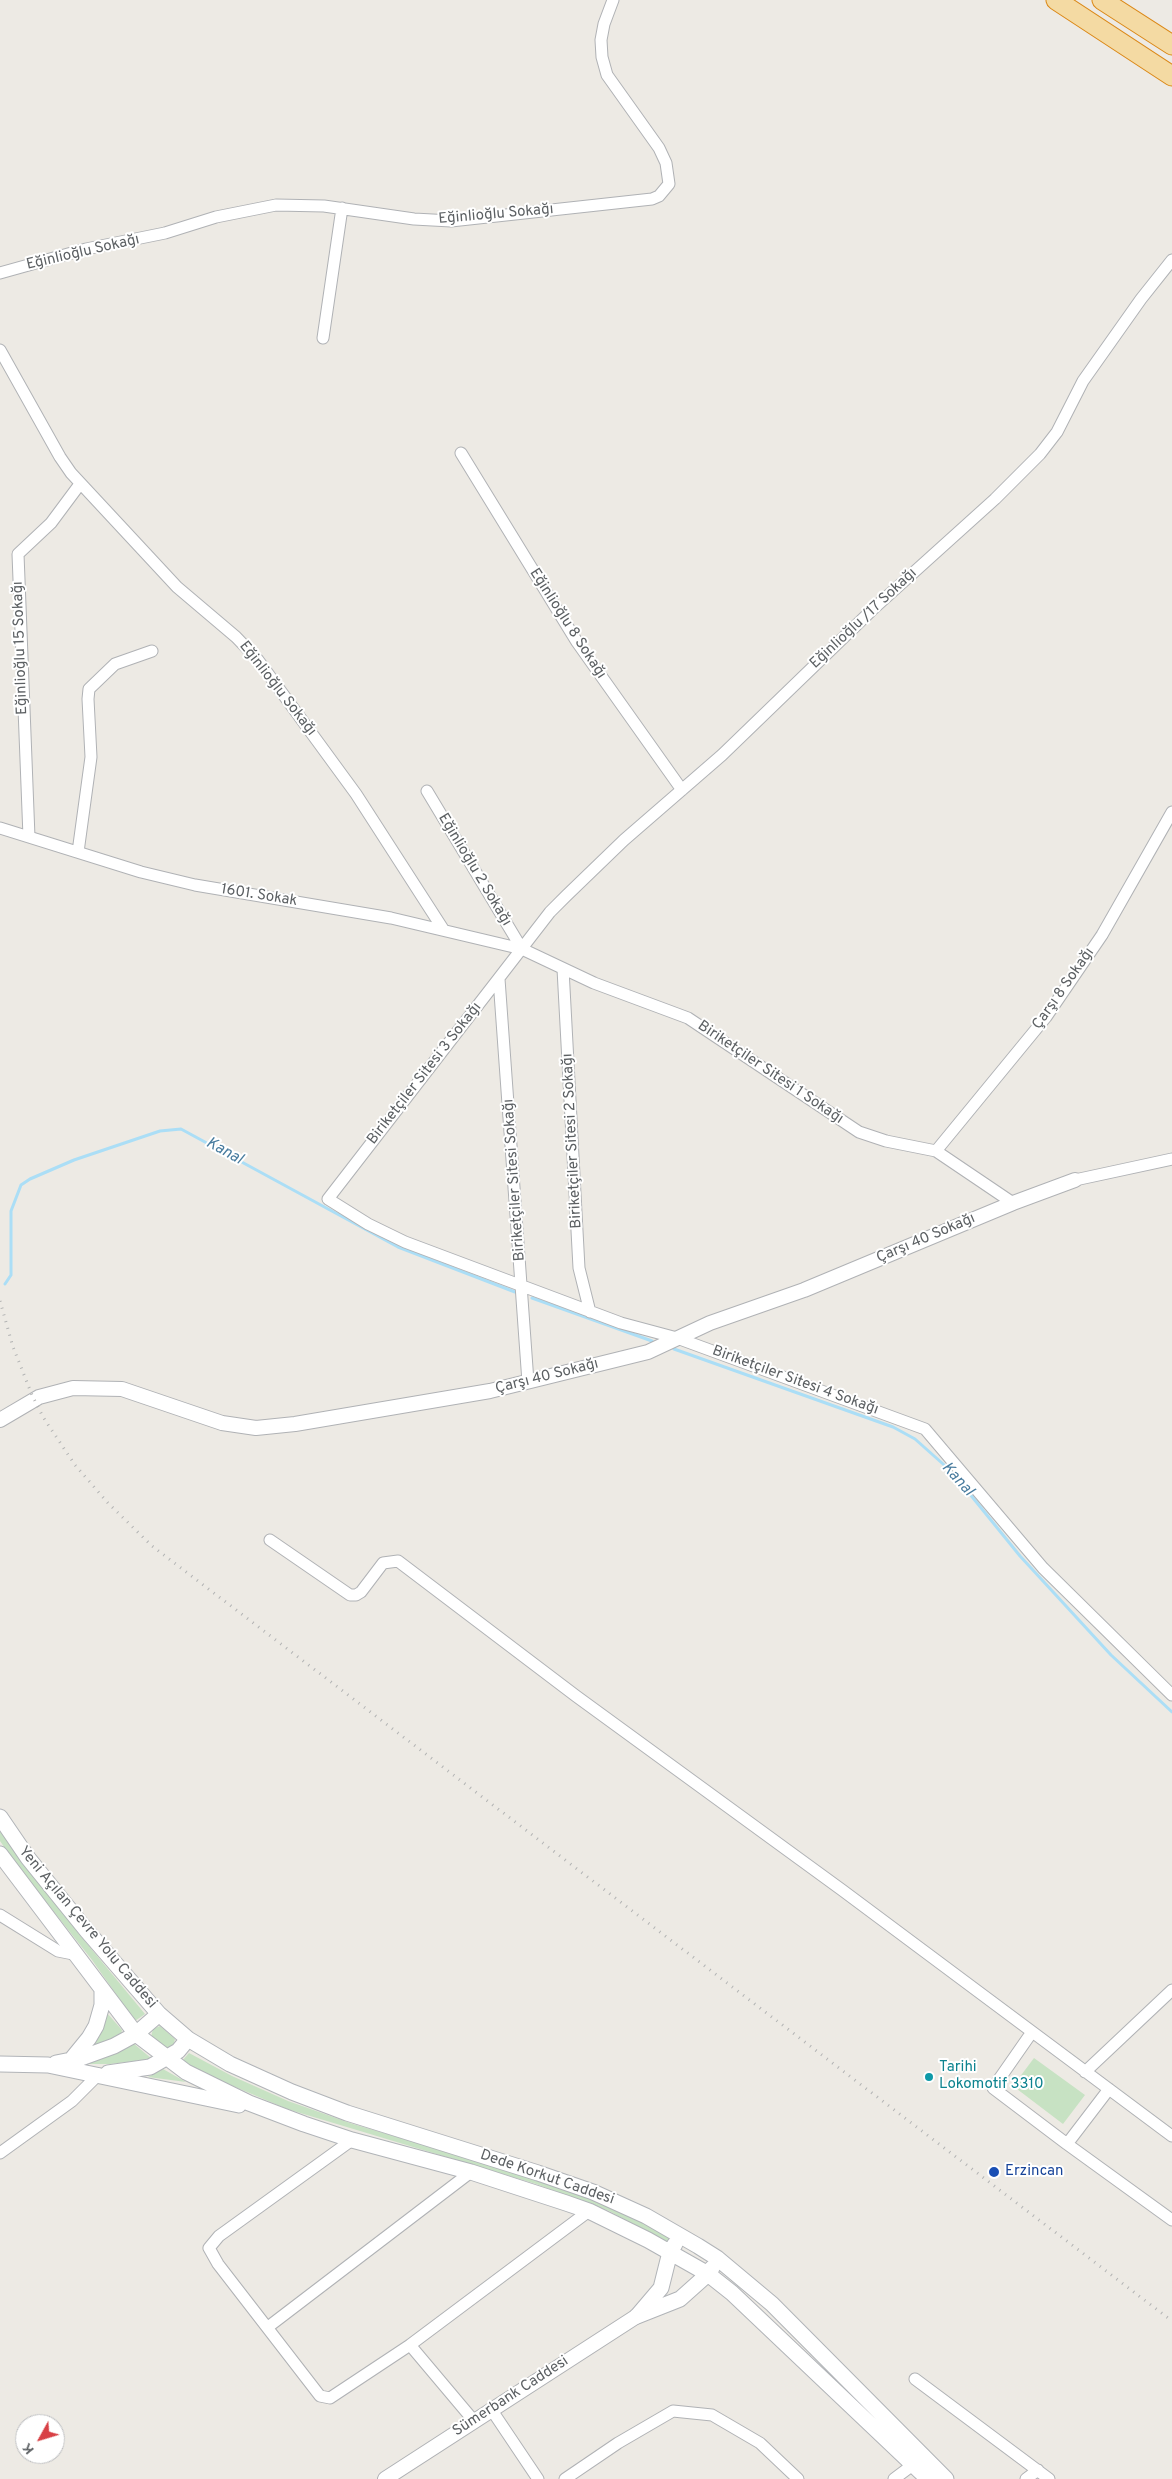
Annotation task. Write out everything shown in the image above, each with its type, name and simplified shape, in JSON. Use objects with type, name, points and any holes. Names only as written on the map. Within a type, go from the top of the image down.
[{"type":"highway","points":[[1056,0],[1172,76]]},
{"type":"highway","points":[[1102,0],[1172,45]]},
{"type":"main road","name":"Yeni Açılan Çevre Yolu Caddesi","points":[[0,1816],[41,1875],[159,2014]]},
{"type":"main road","name":"Yeni Açılan Çevre Yolu Caddesi","points":[[0,1854],[136,2034]]},
{"type":"main road","points":[[70,2060],[90,2038],[96,2026],[102,2005],[102,1990]]},
{"type":"main road","name":"Dede Korkut Caddesi","points":[[48,2065],[114,2046],[136,2034],[159,2014],[205,2051],[261,2079],[310,2100],[570,2183],[646,2216],[717,2258],[772,2304],[946,2479]]},
{"type":"main road","name":"Dede Korkut Caddesi","points":[[136,2034],[167,2059],[203,2081],[274,2113],[352,2140],[471,2172],[589,2211],[670,2252],[708,2274],[759,2317],[928,2479]]},
{"type":"main road","name":"Dede Korkut Caddesi","points":[[99,2074],[150,2067],[178,2051],[188,2039]]},
{"type":"main road","name":"Dede Korkut Caddesi","points":[[0,2064],[48,2065],[99,2074],[274,2113]]},
{"type":"main road","points":[[638,2316],[661,2288],[670,2252],[680,2235]]},
{"type":"main road","points":[[638,2316],[680,2299],[708,2274],[717,2258]]},
{"type":"street","name":"Eğinlioğlu Sokağı","points":[[0,273],[86,249],[164,233],[210,218],[268,207],[298,204],[342,208],[414,219],[451,221],[624,202],[659,196],[669,184],[666,163],[655,142],[607,74],[602,57],[601,40],[604,24],[613,0]]},
{"type":"street","points":[[323,338],[342,208]]},
{"type":"street","name":"Eğinlioğlu /17 Sokağı","points":[[522,949],[566,896],[624,840],[722,755],[872,610],[995,499],[1040,454],[1057,432],[1083,381],[1147,291],[1172,260]]},
{"type":"street","name":"Eğinlioğlu Sokağı","points":[[0,350],[60,457],[80,484],[177,586],[236,637],[258,660],[356,794],[443,929]]},
{"type":"street","name":"Eğinlioğlu 8 Sokağı","points":[[461,453],[577,642],[682,790]]},
{"type":"street","name":"Eğinlioğlu 15 Sokağı","points":[[28,837],[18,554],[51,523],[80,484]]},
{"type":"street","points":[[78,852],[91,757],[89,689],[115,664],[152,651]]},
{"type":"street","name":"Eğinlioğlu 2 Sokağı","points":[[427,791],[522,949]]},
{"type":"street","name":"Çarşı 8 Sokağı","points":[[936,1151],[1046,1017],[1102,935],[1172,812]]},
{"type":"street","name":"1601. Sokak","points":[[0,828],[141,872],[195,885],[360,912],[443,929],[522,949]]},
{"type":"street","name":"Biriketçiler Sitesi 1 Sokağı","points":[[522,949],[563,969],[697,1022],[859,1132],[886,1141],[936,1151],[1013,1203]]},
{"type":"street","name":"Biriketçiler Sitesi 3 Sokağı","points":[[328,1199],[522,949]]},
{"type":"street","name":"Biriketçiler Sitesi 2 Sokağı","points":[[563,969],[579,1268],[590,1312]]},
{"type":"street","name":"Biriketçiler Sitesi Sokağı","points":[[499,979],[523,1286],[528,1382]]},
{"type":"street","points":[[1075,1180],[1172,1159]]},
{"type":"street","name":"Çarşı 40 Sokağı","points":[[0,1420],[40,1398],[73,1388],[122,1389],[222,1423],[256,1428],[295,1424],[471,1395],[641,1355],[710,1322],[813,1286],[1013,1203],[1075,1180]]},
{"type":"street","name":"Biriketçiler Sitesi 4 Sokağı","points":[[328,1199],[388,1234],[590,1312],[621,1323],[678,1338],[925,1429],[1043,1568],[1172,1695]]},
{"type":"street","points":[[270,1540],[350,1595],[356,1595],[361,1592],[383,1562],[398,1561],[576,1696],[1172,2136]]},
{"type":"street","points":[[0,1916],[58,1951],[78,1955]]},
{"type":"street","points":[[1085,2072],[1172,1990]]},
{"type":"street","points":[[1032,2032],[993,2088],[1172,2220]]},
{"type":"street","points":[[0,2153],[72,2101],[99,2074]]},
{"type":"street","points":[[1068,2144],[1109,2089]]},
{"type":"street","points":[[352,2140],[219,2236],[209,2248],[218,2264],[320,2396],[330,2398],[410,2345],[589,2211]]},
{"type":"street","points":[[268,2327],[471,2172]]},
{"type":"street","name":"Sümerbank Caddesi","points":[[385,2479],[638,2316]]},
{"type":"street","points":[[410,2345],[474,2421]]},
{"type":"street","points":[[915,2379],[1049,2479]]},
{"type":"street","points":[[491,2409],[538,2479]]},
{"type":"street","points":[[565,2479],[618,2443],[673,2411],[712,2415],[760,2443],[798,2479]]},
{"type":"street","points":[[894,2479],[914,2464]]},
{"type":"street","points":[[1026,2479],[1038,2470]]},
{"type":"green space","points":[[0,1830],[79,1934],[145,2014],[135,2021],[92,1960],[13,1860],[0,1841]]},
{"type":"green space","points":[[107,2013],[122,2030],[121,2035],[94,2047],[92,2043]]},
{"type":"green space","points":[[160,2026],[175,2039],[173,2047],[168,2050],[151,2037],[153,2029]]},
{"type":"green space","points":[[133,2043],[152,2059],[110,2064],[74,2064]]},
{"type":"green space","points":[[189,2053],[232,2076],[288,2101],[353,2124],[537,2178],[618,2210],[671,2238],[668,2243],[609,2211],[536,2184],[287,2109],[200,2072],[182,2061]]},
{"type":"green space","points":[[1034,2058],[1085,2095],[1063,2124],[1013,2086]]},
{"type":"green space","points":[[163,2069],[186,2082],[148,2077]]},
{"type":"waterway","name":"Kanal","points":[[5,1284],[11,1275],[11,1211],[21,1185],[30,1179],[74,1160],[160,1131],[181,1129],[398,1247],[515,1292]]},
{"type":"waterway","name":"Kanal","points":[[532,1298],[652,1341]]},
{"type":"waterway","name":"Kanal","points":[[674,1349],[893,1427],[915,1439],[952,1472],[1020,1556],[1111,1655],[1172,1712]]},
{"type":"railway","points":[[0,1301],[13,1347],[43,1417],[75,1465],[108,1503],[152,1546],[1172,2321]]},
{"type":"place","name":"Tarihi Lokomotif 3310","points":[[929,2077]]},
{"type":"place","name":"Erzincan","points":[[994,2172]]}]
